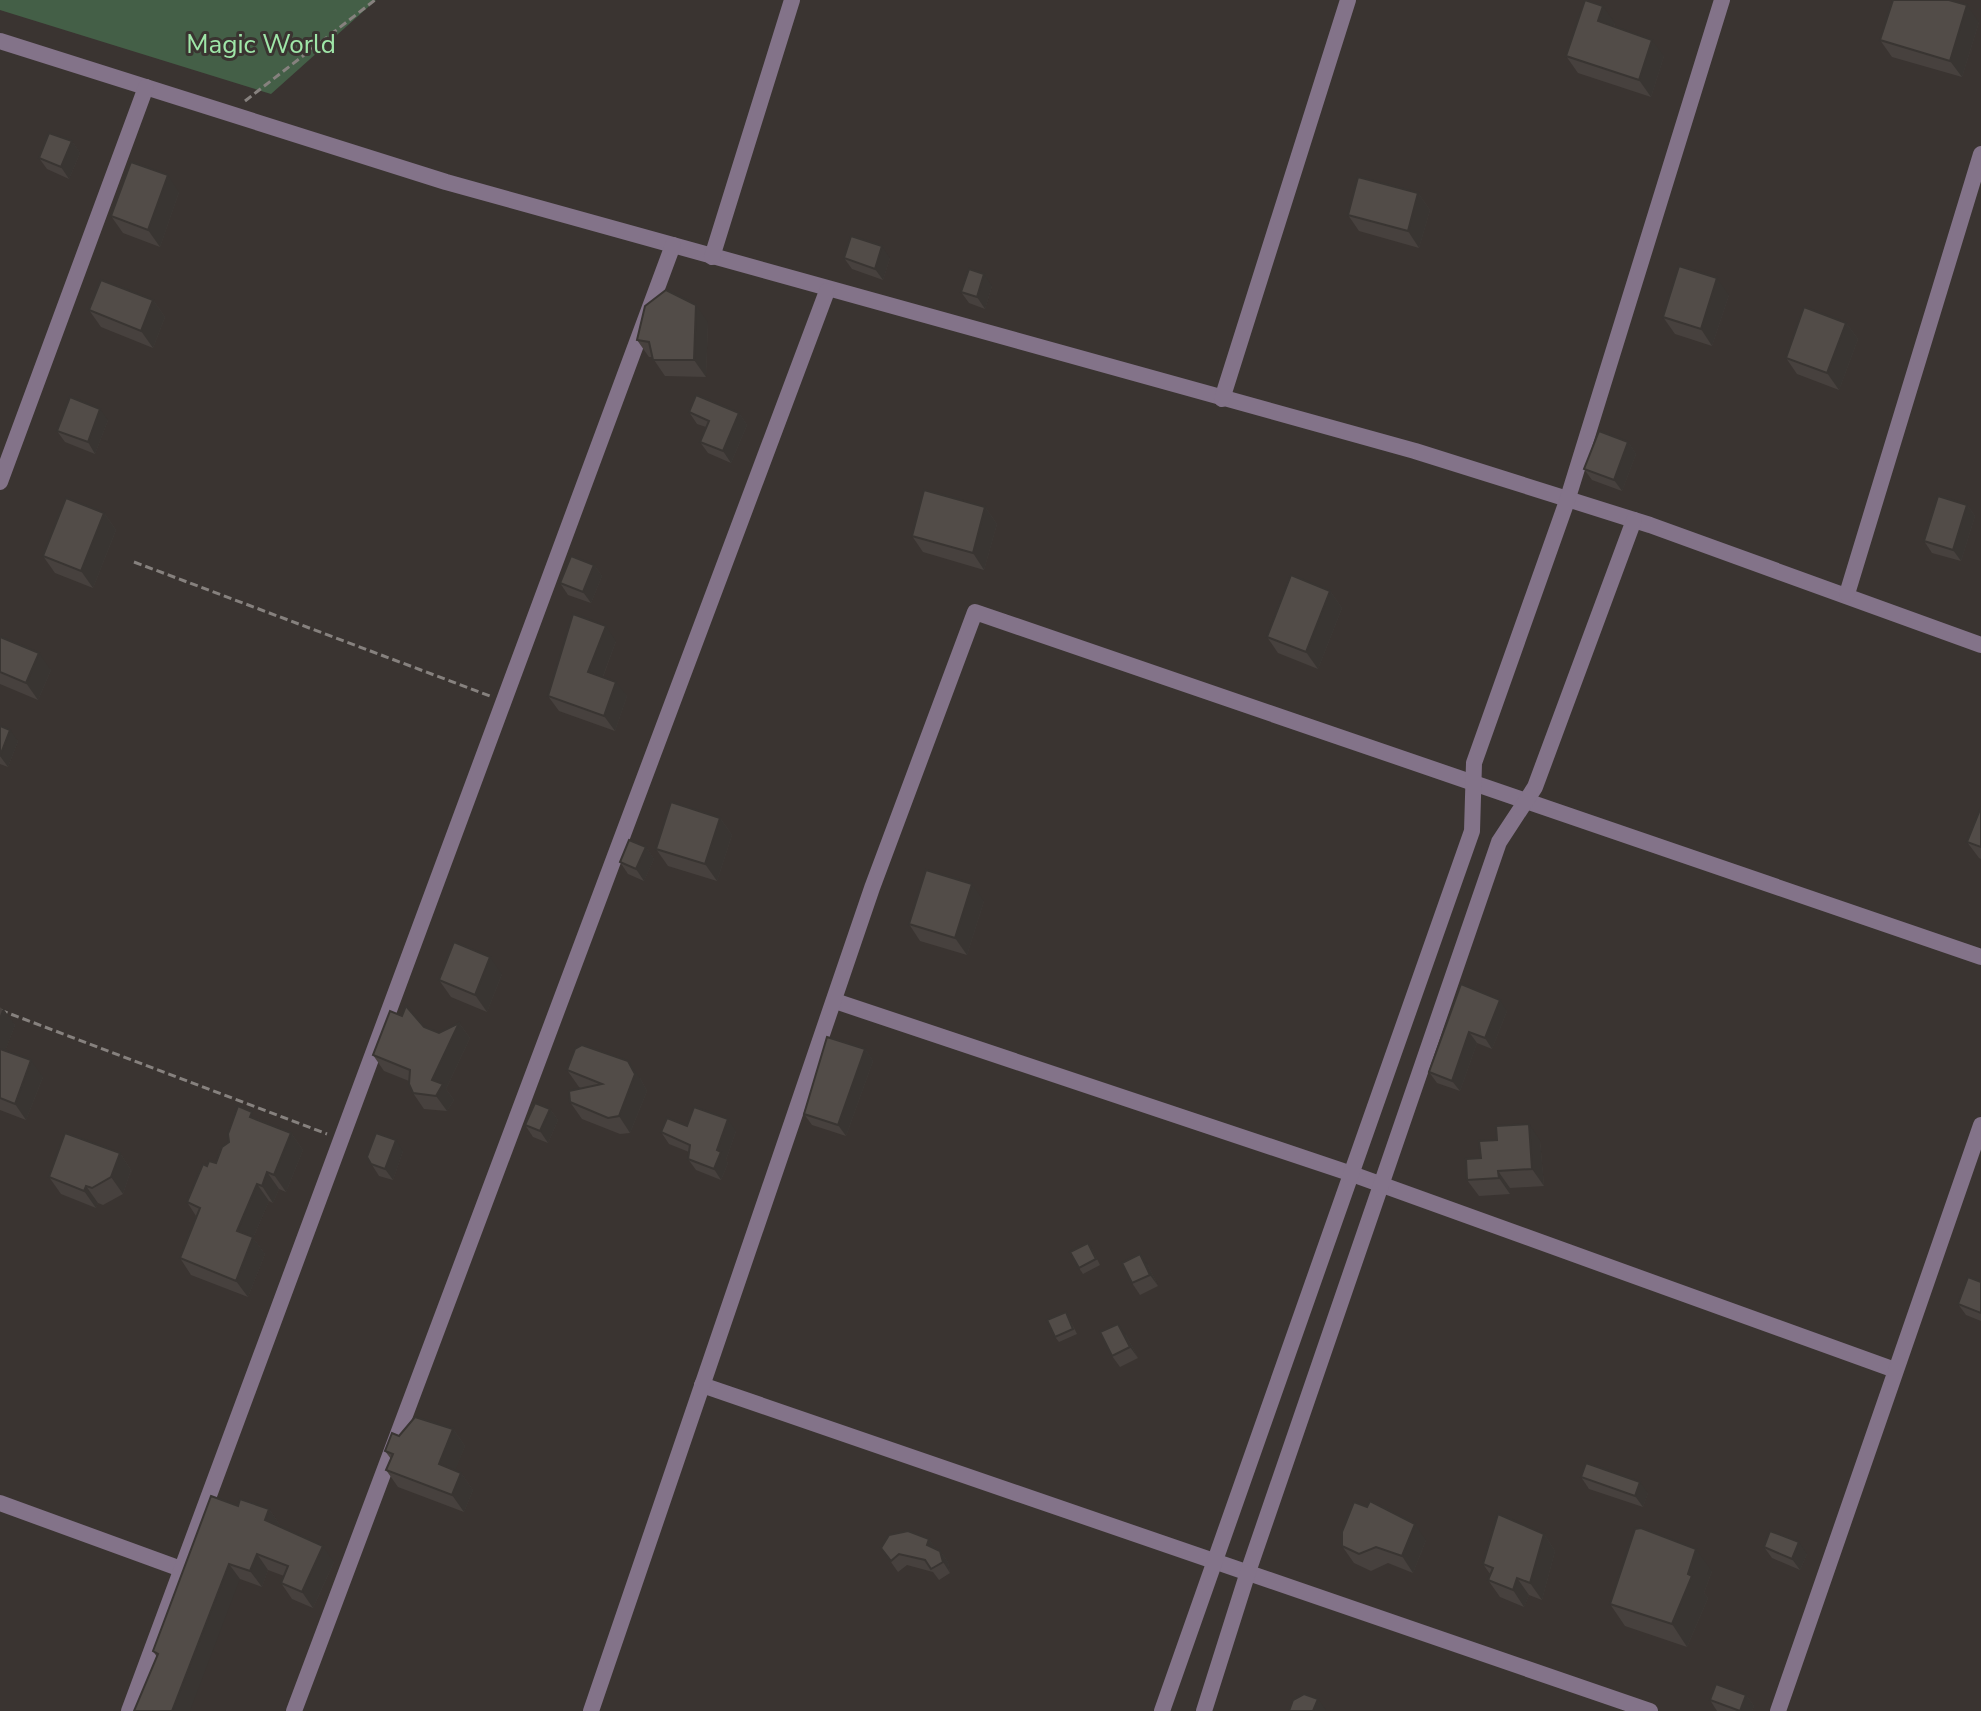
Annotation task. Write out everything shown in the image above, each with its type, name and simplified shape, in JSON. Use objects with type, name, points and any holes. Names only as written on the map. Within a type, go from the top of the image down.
[{"type":"street","points":[[712,257],[792,0]]},
{"type":"street","points":[[1222,399],[1348,0]]},
{"type":"street","points":[[1162,1711],[1472,831],[1474,763],[1567,501],[1722,0]]},
{"type":"street","points":[[0,41],[446,182],[827,291],[1415,451],[1634,520],[1847,594],[1981,645]]},
{"type":"street","points":[[0,482],[146,87]]},
{"type":"street","points":[[1847,594],[1981,154]]},
{"type":"street","points":[[129,1711],[673,245]]},
{"type":"street","points":[[294,1711],[827,291]]},
{"type":"street","points":[[1204,1711],[1248,1572],[1499,842],[1528,801],[1634,520]]},
{"type":"street","points":[[591,1711],[872,888],[975,612],[1981,957]]},
{"type":"street","points":[[835,1001],[1352,1174],[1895,1370]]},
{"type":"street","points":[[1778,1711],[1981,1125]]},
{"type":"street","points":[[702,1385],[1650,1711]]},
{"type":"street","points":[[0,1503],[181,1569]]},
{"type":"path","points":[[230,113],[375,0]]},
{"type":"path","points":[[134,562],[504,702]]},
{"type":"path","points":[[0,1010],[342,1139]]},
{"type":"green space","name":"Magic World","points":[[0,0],[376,0],[271,94],[0,10]]},
{"type":"building","points":[[1585,0],[1603,6],[1598,21],[1652,40],[1639,80],[1566,56]]},
{"type":"building","points":[[1893,0],[1949,0],[1967,5],[1950,61],[1880,40]]},
{"type":"building","points":[[49,133],[72,141],[61,167],[39,158]]},
{"type":"building","points":[[131,162],[168,175],[148,230],[111,216]]},
{"type":"building","points":[[1358,177],[1418,193],[1408,231],[1348,215]]},
{"type":"building","points":[[851,236],[882,246],[875,269],[844,258]]},
{"type":"building","points":[[1679,266],[1717,278],[1701,329],[1663,317]]},
{"type":"building","points":[[969,269],[984,274],[977,297],[961,292]]},
{"type":"building","points":[[101,280],[153,300],[141,331],[89,310]]},
{"type":"building","points":[[666,290],[696,305],[694,360],[653,360],[649,342],[637,340],[645,306]]},
{"type":"building","points":[[1804,307],[1846,323],[1827,373],[1786,358]]},
{"type":"building","points":[[696,395],[739,413],[723,451],[700,442],[709,421],[689,412]]},
{"type":"building","points":[[70,397],[100,409],[88,442],[57,431]]},
{"type":"building","points":[[1599,431],[1628,442],[1614,480],[1584,469]]},
{"type":"building","points":[[924,490],[985,507],[973,553],[912,536]]},
{"type":"building","points":[[1938,496],[1967,505],[1953,550],[1924,541]]},
{"type":"building","points":[[66,498],[104,513],[81,571],[43,556]]},
{"type":"building","points":[[571,556],[594,565],[583,592],[560,583]]},
{"type":"building","points":[[1291,575],[1330,591],[1306,652],[1267,637]]},
{"type":"building","points":[[573,614],[606,626],[588,672],[616,682],[604,716],[548,696]]},
{"type":"building","points":[[0,637],[39,653],[26,683],[0,672]]},
{"type":"building","points":[[0,726],[10,730],[0,756]]},
{"type":"building","points":[[671,802],[720,818],[705,864],[656,849]]},
{"type":"building","points":[[1981,807],[1981,847],[1967,842]]},
{"type":"building","points":[[629,840],[646,847],[636,869],[620,862]]},
{"type":"building","points":[[926,870],[972,884],[955,938],[909,924]]},
{"type":"building","points":[[454,942],[490,957],[475,995],[439,980]]},
{"type":"building","points":[[1461,984],[1500,1000],[1485,1038],[1469,1032],[1452,1081],[1429,1072]]},
{"type":"building","points":[[406,1006],[424,1027],[439,1033],[459,1023],[432,1080],[443,1084],[436,1096],[413,1093],[409,1084],[410,1070],[373,1055],[390,1011],[402,1016]]},
{"type":"building","points":[[827,1037],[865,1049],[838,1125],[804,1114]]},
{"type":"building","points":[[582,1045],[628,1061],[635,1074],[619,1116],[608,1118],[570,1102],[569,1091],[602,1084],[567,1070],[575,1049]]},
{"type":"building","points":[[0,1049],[31,1060],[15,1104],[0,1098]]},
{"type":"building","points":[[535,1103],[550,1109],[540,1131],[525,1125]]},
{"type":"building","points":[[238,1106],[252,1112],[250,1117],[291,1133],[274,1175],[267,1172],[262,1186],[257,1184],[237,1231],[253,1237],[236,1281],[180,1258],[200,1208],[187,1202],[203,1164],[207,1166],[209,1161],[216,1163],[222,1147],[229,1142],[228,1134]]},
{"type":"building","points":[[694,1107],[728,1119],[714,1169],[688,1159],[690,1145],[661,1132],[667,1118],[687,1126]]},
{"type":"building","points":[[1529,1124],[1532,1169],[1498,1171],[1499,1178],[1467,1180],[1466,1159],[1481,1158],[1479,1141],[1497,1140],[1496,1126]]},
{"type":"building","points":[[65,1133],[120,1153],[111,1177],[92,1188],[86,1186],[84,1191],[49,1177]]},
{"type":"building","points":[[376,1133],[396,1140],[385,1169],[371,1164],[367,1157]]},
{"type":"building","points":[[1088,1243],[1096,1259],[1079,1268],[1070,1252]]},
{"type":"building","points":[[1140,1254],[1150,1275],[1132,1283],[1122,1263]]},
{"type":"building","points":[[1968,1277],[1981,1282],[1981,1313],[1958,1304]]},
{"type":"building","points":[[1066,1312],[1073,1329],[1055,1337],[1047,1320]]},
{"type":"building","points":[[1118,1324],[1130,1347],[1112,1356],[1100,1332]]},
{"type":"building","points":[[415,1417],[453,1429],[439,1464],[461,1473],[452,1495],[386,1470],[393,1454],[385,1451],[392,1433],[399,1436]]},
{"type":"building","points":[[1586,1463],[1640,1482],[1635,1496],[1581,1477]]},
{"type":"building","points":[[211,1496],[238,1506],[240,1499],[269,1509],[265,1520],[323,1546],[302,1592],[281,1583],[288,1566],[257,1554],[250,1571],[229,1564],[172,1711],[134,1711],[158,1654],[153,1651]]},
{"type":"building","points":[[1370,1501],[1415,1524],[1402,1556],[1376,1547],[1359,1554],[1342,1546],[1342,1532],[1354,1502],[1367,1507]]},
{"type":"building","points":[[1498,1514],[1544,1534],[1530,1583],[1517,1578],[1513,1590],[1488,1580],[1493,1568],[1483,1564]]},
{"type":"building","points":[[1641,1528],[1696,1549],[1688,1574],[1692,1576],[1672,1624],[1610,1604],[1635,1529]]},
{"type":"building","points":[[908,1531],[929,1539],[927,1545],[940,1551],[943,1562],[931,1569],[925,1560],[899,1554],[891,1561],[881,1548],[889,1535]]},
{"type":"building","points":[[1770,1531],[1799,1542],[1792,1559],[1764,1547]]},
{"type":"building","points":[[1716,1684],[1746,1695],[1740,1711],[1710,1700]]},
{"type":"building","points":[[1304,1694],[1318,1699],[1313,1711],[1289,1711],[1293,1700]]}]
